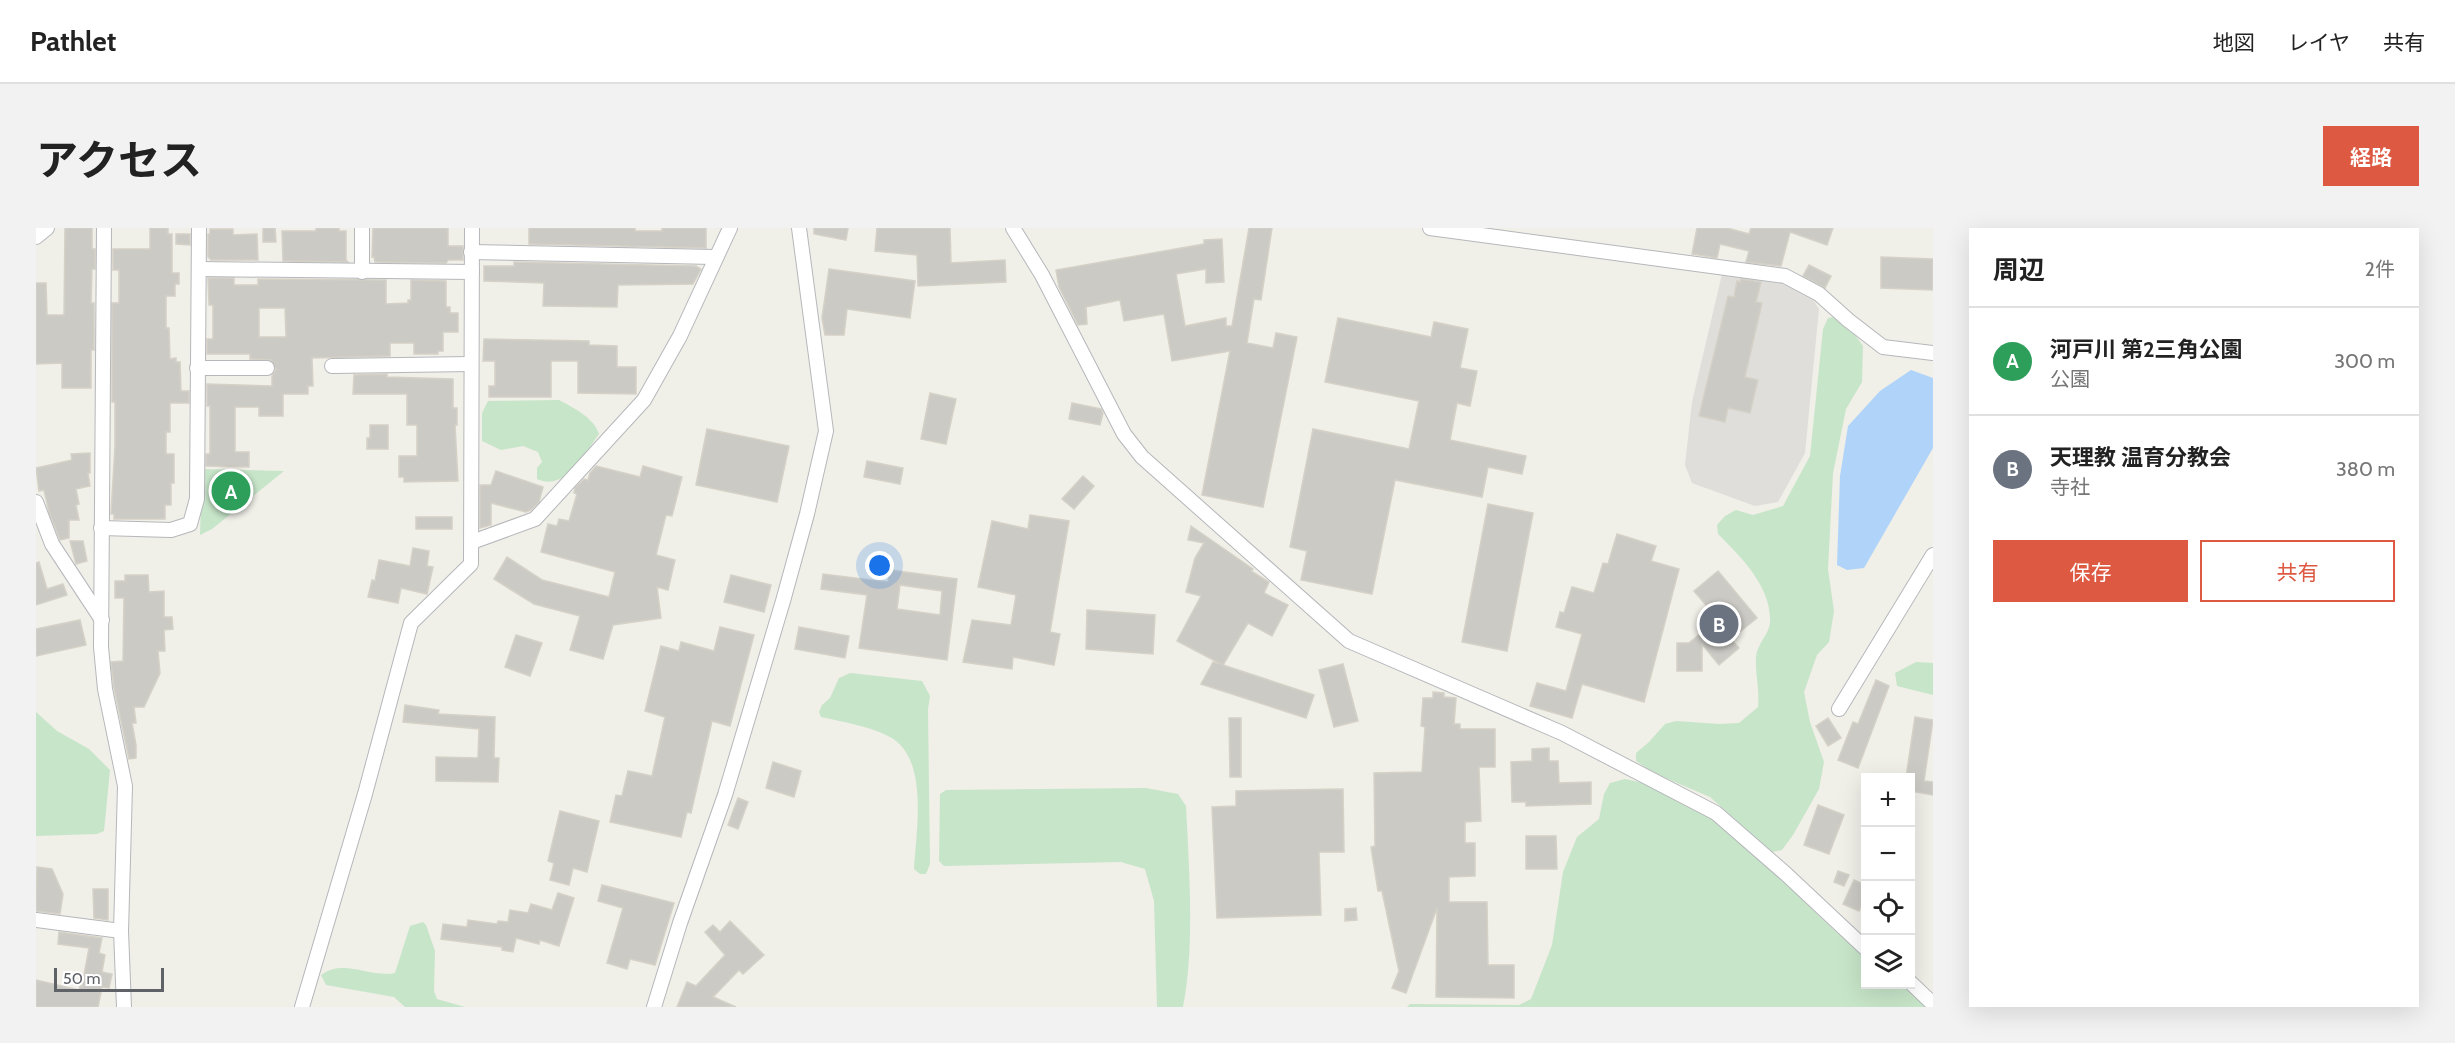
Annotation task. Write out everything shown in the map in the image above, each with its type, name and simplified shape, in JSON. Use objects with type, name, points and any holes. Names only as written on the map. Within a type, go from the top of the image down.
[{"type":"street","points":[[36,237],[47,228]]},
{"type":"street","points":[[104,228],[101,647],[105,689],[125,786],[121,931],[124,1007]]},
{"type":"street","points":[[101,528],[171,530],[190,524],[196,499],[199,228]]},
{"type":"street","points":[[362,228],[362,272]]},
{"type":"street","points":[[302,1007],[362,805],[411,622],[471,564],[472,228]]},
{"type":"street","points":[[472,542],[534,519],[644,400],[680,336],[730,228]]},
{"type":"street","points":[[654,1007],[680,923],[725,795],[783,601],[807,514],[826,431],[799,228]]},
{"type":"street","points":[[1013,228],[1042,275],[1124,434],[1142,457],[1349,641],[1562,733],[1716,813],[1861,944]]},
{"type":"street","points":[[1430,228],[1785,276],[1819,294],[1883,347],[1933,353]]},
{"type":"street","points":[[471,252],[715,257]]},
{"type":"street","points":[[199,269],[472,272]]},
{"type":"street","points":[[332,366],[471,364]]},
{"type":"street","points":[[197,368],[267,368]]},
{"type":"street","points":[[36,502],[52,544],[102,620]]},
{"type":"street","points":[[1839,709],[1933,555]]},
{"type":"street","points":[[36,921],[121,931]]},
{"type":"street","points":[[1915,986],[1933,1004]]},
{"type":"shaded area","points":[[1722,274],[1787,285],[1811,296],[1819,309],[1805,453],[1778,502],[1755,506],[1692,483],[1685,465],[1692,402]]},
{"type":"green space","points":[[1834,317],[1849,327],[1863,346],[1862,382],[1846,409],[1833,473],[1828,569],[1834,611],[1829,642],[1817,655],[1804,692],[1810,722],[1824,762],[1819,789],[1793,835],[1782,850],[1772,852],[1710,797],[1654,773],[1636,761],[1636,753],[1665,724],[1676,721],[1739,723],[1758,707],[1756,657],[1769,627],[1769,610],[1760,585],[1745,563],[1718,534],[1717,525],[1725,516],[1736,510],[1753,515],[1783,506],[1810,456],[1823,329],[1828,318]]},
{"type":"green space","points":[[559,400],[588,418],[599,434],[573,469],[565,476],[547,482],[537,479],[537,468],[542,462],[538,452],[523,446],[501,450],[482,441],[482,413],[488,401]]},
{"type":"green space","points":[[202,469],[284,471],[212,529],[200,535]]},
{"type":"green space","points":[[1916,662],[1933,663],[1933,695],[1897,686],[1895,673]]},
{"type":"green space","points":[[850,673],[922,681],[930,696],[928,709],[930,864],[926,874],[920,874],[914,869],[918,796],[910,760],[901,746],[881,733],[821,717],[819,712],[822,705],[830,698],[839,678]]},
{"type":"green space","points":[[36,712],[57,731],[89,749],[110,770],[104,831],[97,834],[36,836]]},
{"type":"green space","points":[[1625,779],[1661,789],[1695,806],[1754,852],[1861,953],[1861,989],[1907,989],[1927,1007],[1407,1007],[1410,1004],[1519,1005],[1531,999],[1552,945],[1563,872],[1577,837],[1599,819],[1604,794],[1610,783]]},
{"type":"green space","points":[[1146,788],[1178,794],[1186,806],[1190,933],[1187,984],[1183,1007],[1157,1007],[1154,901],[1145,869],[1121,862],[944,866],[939,861],[940,794],[946,790]]},
{"type":"green space","points":[[423,922],[435,951],[434,991],[437,999],[465,1007],[405,1007],[394,997],[326,985],[321,975],[339,968],[385,974],[395,973],[410,926]]},
{"type":"water","points":[[1911,370],[1933,378],[1933,448],[1864,568],[1847,570],[1837,565],[1840,476],[1848,426],[1880,391]]},
{"type":"building","points":[[65,228],[92,228],[95,269],[92,269],[91,303],[94,303],[94,350],[91,350],[91,388],[62,388],[62,363],[36,364],[36,283],[46,283],[47,315],[64,315]]},
{"type":"building","points":[[150,228],[168,228],[168,234],[172,234],[172,273],[179,273],[179,284],[175,284],[175,296],[166,296],[166,328],[169,328],[170,359],[176,358],[176,362],[180,362],[181,391],[189,391],[189,403],[170,403],[170,432],[166,432],[166,454],[174,454],[174,483],[171,483],[171,505],[165,505],[165,519],[114,519],[114,514],[111,514],[115,446],[115,402],[112,402],[112,303],[119,303],[119,270],[113,270],[113,249],[150,249]]},
{"type":"building","points":[[263,228],[275,228],[276,242],[263,242]]},
{"type":"building","points":[[316,228],[339,228],[339,231],[346,231],[346,260],[348,262],[283,261],[282,231],[316,231]]},
{"type":"building","points":[[373,228],[448,228],[448,246],[463,246],[463,260],[448,260],[446,263],[375,262],[372,257]]},
{"type":"building","points":[[529,228],[635,228],[635,231],[662,231],[662,228],[706,228],[706,248],[529,244]]},
{"type":"building","points":[[814,228],[848,228],[846,240],[814,234]]},
{"type":"building","points":[[877,228],[950,228],[951,263],[1005,260],[1006,282],[918,286],[917,255],[875,251]]},
{"type":"building","points":[[1249,228],[1272,228],[1261,300],[1254,299],[1247,343],[1273,348],[1276,333],[1297,337],[1263,507],[1202,495],[1230,351],[1172,361],[1164,314],[1124,321],[1120,300],[1086,307],[1087,324],[1078,325],[1059,287],[1056,270],[1204,244],[1204,240],[1222,239],[1224,282],[1206,283],[1206,269],[1176,274],[1185,326],[1226,318],[1226,326],[1232,326]]},
{"type":"building","points":[[1697,228],[1727,228],[1749,234],[1751,228],[1833,228],[1827,245],[1790,232],[1781,266],[1746,262],[1749,251],[1720,244],[1717,258],[1692,254]]},
{"type":"building","points":[[210,229],[233,229],[233,235],[257,234],[258,260],[211,260],[208,257]]},
{"type":"building","points":[[176,234],[190,234],[190,245],[176,244]]},
{"type":"building","points":[[1881,257],[1933,259],[1933,290],[1881,288]]},
{"type":"building","points":[[514,262],[696,266],[701,269],[693,284],[618,285],[617,307],[543,306],[544,283],[484,281],[484,266],[514,266]]},
{"type":"building","points":[[1809,265],[1831,276],[1825,288],[1803,276]]},
{"type":"building","points":[[829,269],[915,281],[910,318],[847,309],[844,335],[825,335],[822,318]]},
{"type":"building","points":[[208,278],[234,278],[234,285],[258,285],[258,279],[386,280],[386,304],[408,303],[408,300],[411,300],[411,280],[446,281],[446,307],[450,307],[450,313],[458,313],[458,332],[443,332],[443,351],[438,351],[438,354],[414,354],[414,343],[390,343],[390,356],[312,358],[313,386],[308,386],[308,394],[283,394],[283,416],[259,416],[259,407],[235,407],[235,452],[249,452],[249,467],[206,466],[206,454],[210,454],[210,406],[207,406],[207,384],[272,386],[272,376],[276,369],[271,360],[250,359],[250,354],[207,354],[207,339],[213,339],[213,305],[209,305]],"holes":[[[259,308],[285,308],[286,337],[259,337]]]},
{"type":"building","points":[[1741,279],[1761,282],[1756,302],[1762,303],[1745,377],[1758,380],[1750,413],[1728,408],[1725,422],[1699,416],[1728,296],[1734,297],[1737,281],[1740,282]]},
{"type":"building","points":[[1338,318],[1431,337],[1434,322],[1468,329],[1460,368],[1477,371],[1470,406],[1457,403],[1450,440],[1526,456],[1522,474],[1488,467],[1482,497],[1395,480],[1372,594],[1301,580],[1307,551],[1290,547],[1313,429],[1409,449],[1419,401],[1325,382]]},
{"type":"building","points":[[484,339],[589,341],[589,345],[617,346],[617,367],[636,367],[636,394],[578,393],[578,361],[551,361],[551,397],[489,397],[489,386],[495,386],[495,361],[483,361]]},
{"type":"building","points":[[387,374],[387,377],[453,379],[453,408],[457,408],[457,425],[455,425],[458,481],[404,482],[404,477],[399,477],[399,456],[417,456],[417,425],[407,425],[407,394],[353,394],[354,375]]},
{"type":"building","points":[[930,393],[956,399],[946,444],[921,439]]},
{"type":"building","points":[[1072,403],[1101,409],[1103,413],[1100,425],[1069,419]]},
{"type":"building","points":[[370,425],[388,425],[388,449],[367,449]]},
{"type":"building","points":[[707,429],[789,446],[777,502],[696,485]]},
{"type":"building","points":[[90,453],[90,473],[88,473],[90,486],[76,489],[79,520],[69,520],[69,538],[60,540],[49,512],[44,490],[39,491],[36,468],[72,460],[71,454]]},
{"type":"building","points":[[867,461],[903,468],[900,484],[864,477]]},
{"type":"building","points":[[596,466],[640,477],[643,466],[682,477],[672,516],[666,515],[656,555],[675,560],[668,590],[657,587],[661,618],[613,625],[603,659],[570,650],[580,616],[534,604],[494,579],[507,557],[542,580],[609,597],[615,572],[541,552],[548,524],[557,526],[559,519],[569,521],[577,494],[574,493],[575,488],[584,479],[588,480]]},
{"type":"building","points":[[496,471],[543,487],[539,502],[526,512],[491,503],[491,525],[480,528],[480,485],[491,485]]},
{"type":"building","points":[[1083,476],[1094,486],[1074,509],[1062,499]]},
{"type":"building","points":[[1488,504],[1533,513],[1507,651],[1462,642]]},
{"type":"building","points":[[1030,515],[1069,521],[1050,632],[1060,634],[1054,665],[1013,657],[1012,669],[963,662],[972,620],[1011,625],[1016,595],[978,587],[992,521],[1028,529]]},
{"type":"building","points":[[416,517],[452,517],[452,529],[416,529]]},
{"type":"building","points":[[1191,526],[1269,582],[1264,593],[1288,605],[1272,636],[1248,623],[1223,665],[1314,695],[1306,718],[1201,684],[1213,662],[1221,664],[1177,641],[1201,596],[1186,592],[1195,558],[1204,543],[1188,540]]},
{"type":"building","points":[[1617,534],[1656,546],[1651,561],[1679,569],[1644,702],[1582,684],[1572,718],[1530,706],[1537,683],[1566,691],[1582,634],[1556,627],[1560,612],[1564,613],[1572,587],[1594,593],[1603,563],[1608,564]]},
{"type":"building","points":[[70,541],[83,541],[87,561],[76,564]]},
{"type":"building","points":[[413,548],[429,551],[427,566],[433,567],[427,594],[401,588],[398,603],[368,597],[372,580],[375,581],[379,560],[410,566]]},
{"type":"building","points":[[39,562],[47,589],[63,584],[67,595],[36,605],[36,563]]},
{"type":"building","points":[[890,570],[957,579],[947,660],[859,648],[867,595],[821,589],[823,574],[888,582]],"holes":[[[900,585],[942,591],[940,615],[897,609]]]},
{"type":"building","points":[[1718,571],[1757,618],[1731,639],[1739,648],[1719,665],[1702,644],[1702,671],[1677,671],[1677,643],[1689,643],[1718,619],[1694,591]]},
{"type":"building","points":[[125,575],[148,575],[149,592],[164,591],[164,617],[172,617],[173,629],[164,630],[165,651],[158,651],[160,673],[144,707],[134,707],[136,723],[132,723],[136,758],[129,759],[111,662],[123,661],[124,598],[115,598],[115,581],[125,581]]},
{"type":"building","points":[[731,575],[771,585],[764,612],[724,602]]},
{"type":"building","points":[[1087,610],[1155,615],[1153,654],[1086,649]]},
{"type":"building","points":[[80,620],[86,645],[36,656],[36,629]]},
{"type":"building","points":[[720,627],[754,635],[730,726],[712,721],[691,813],[687,812],[681,837],[610,822],[616,795],[622,796],[628,771],[652,776],[665,717],[645,711],[661,646],[679,651],[681,642],[714,651]]},
{"type":"building","points":[[799,627],[849,636],[845,658],[795,649]]},
{"type":"building","points":[[516,635],[542,643],[530,676],[505,667]]},
{"type":"building","points":[[1343,664],[1358,721],[1334,727],[1319,670]]},
{"type":"building","points":[[1876,680],[1889,686],[1858,768],[1838,760],[1853,722],[1858,724]]},
{"type":"building","points":[[1433,692],[1444,693],[1444,697],[1456,698],[1454,724],[1460,724],[1460,729],[1495,729],[1495,767],[1479,767],[1481,821],[1465,822],[1465,843],[1475,843],[1475,876],[1449,877],[1449,902],[1487,902],[1488,965],[1514,965],[1514,998],[1436,997],[1437,908],[1406,993],[1392,988],[1399,971],[1382,891],[1378,891],[1371,847],[1375,846],[1374,773],[1422,772],[1425,727],[1421,726],[1423,698],[1433,698]]},
{"type":"building","points":[[405,705],[439,710],[438,714],[495,717],[494,758],[499,758],[498,782],[436,781],[436,757],[478,758],[479,729],[403,722]]},
{"type":"building","points":[[1915,717],[1933,720],[1924,781],[1933,782],[1933,795],[1915,792],[1915,773],[1907,773]]},
{"type":"building","points":[[1229,718],[1241,718],[1241,777],[1230,777]]},
{"type":"building","points":[[1828,718],[1841,738],[1828,746],[1816,726]]},
{"type":"building","points":[[1549,748],[1549,761],[1558,761],[1559,783],[1591,782],[1591,804],[1526,806],[1526,802],[1512,802],[1511,762],[1532,761],[1532,749]]},
{"type":"building","points":[[773,762],[801,771],[794,797],[766,788]]},
{"type":"building","points":[[1343,789],[1344,852],[1319,852],[1321,915],[1217,918],[1212,807],[1236,806],[1236,791]]},
{"type":"building","points":[[738,798],[748,802],[738,829],[728,825]]},
{"type":"building","points":[[1818,805],[1844,815],[1829,854],[1804,845]]},
{"type":"building","points":[[560,811],[599,821],[587,872],[573,868],[569,885],[550,880],[554,863],[548,861]]},
{"type":"building","points":[[1526,836],[1556,836],[1557,869],[1526,869]]},
{"type":"building","points":[[37,867],[52,869],[63,894],[60,914],[36,911]]},
{"type":"building","points":[[1838,871],[1849,875],[1844,886],[1834,882]]},
{"type":"building","points":[[1854,880],[1861,883],[1859,911],[1843,904]]},
{"type":"building","points":[[602,885],[674,903],[655,965],[630,959],[627,969],[607,963],[623,908],[598,901]]},
{"type":"building","points":[[93,889],[108,889],[108,920],[94,918]]},
{"type":"building","points":[[558,893],[574,898],[559,946],[540,940],[539,944],[516,938],[513,952],[502,950],[502,947],[441,939],[443,924],[467,927],[468,920],[497,924],[498,921],[508,922],[510,910],[528,913],[531,904],[552,910]]},
{"type":"building","points":[[1356,908],[1357,920],[1345,921],[1345,909]]},
{"type":"building","points":[[730,921],[764,955],[743,974],[739,970],[713,997],[736,1007],[677,1007],[687,982],[696,986],[725,955],[705,932],[713,925],[720,932]]},
{"type":"building","points":[[59,932],[102,938],[99,953],[105,955],[102,972],[112,974],[109,988],[102,987],[98,1007],[36,1007],[36,980],[79,990],[82,986],[89,948],[58,944]]},
{"type":"place","name":"河戸川 第2三角公園","points":[[231,491]]},
{"type":"place","name":"天理教 温育分教会","points":[[1719,624]]}]
